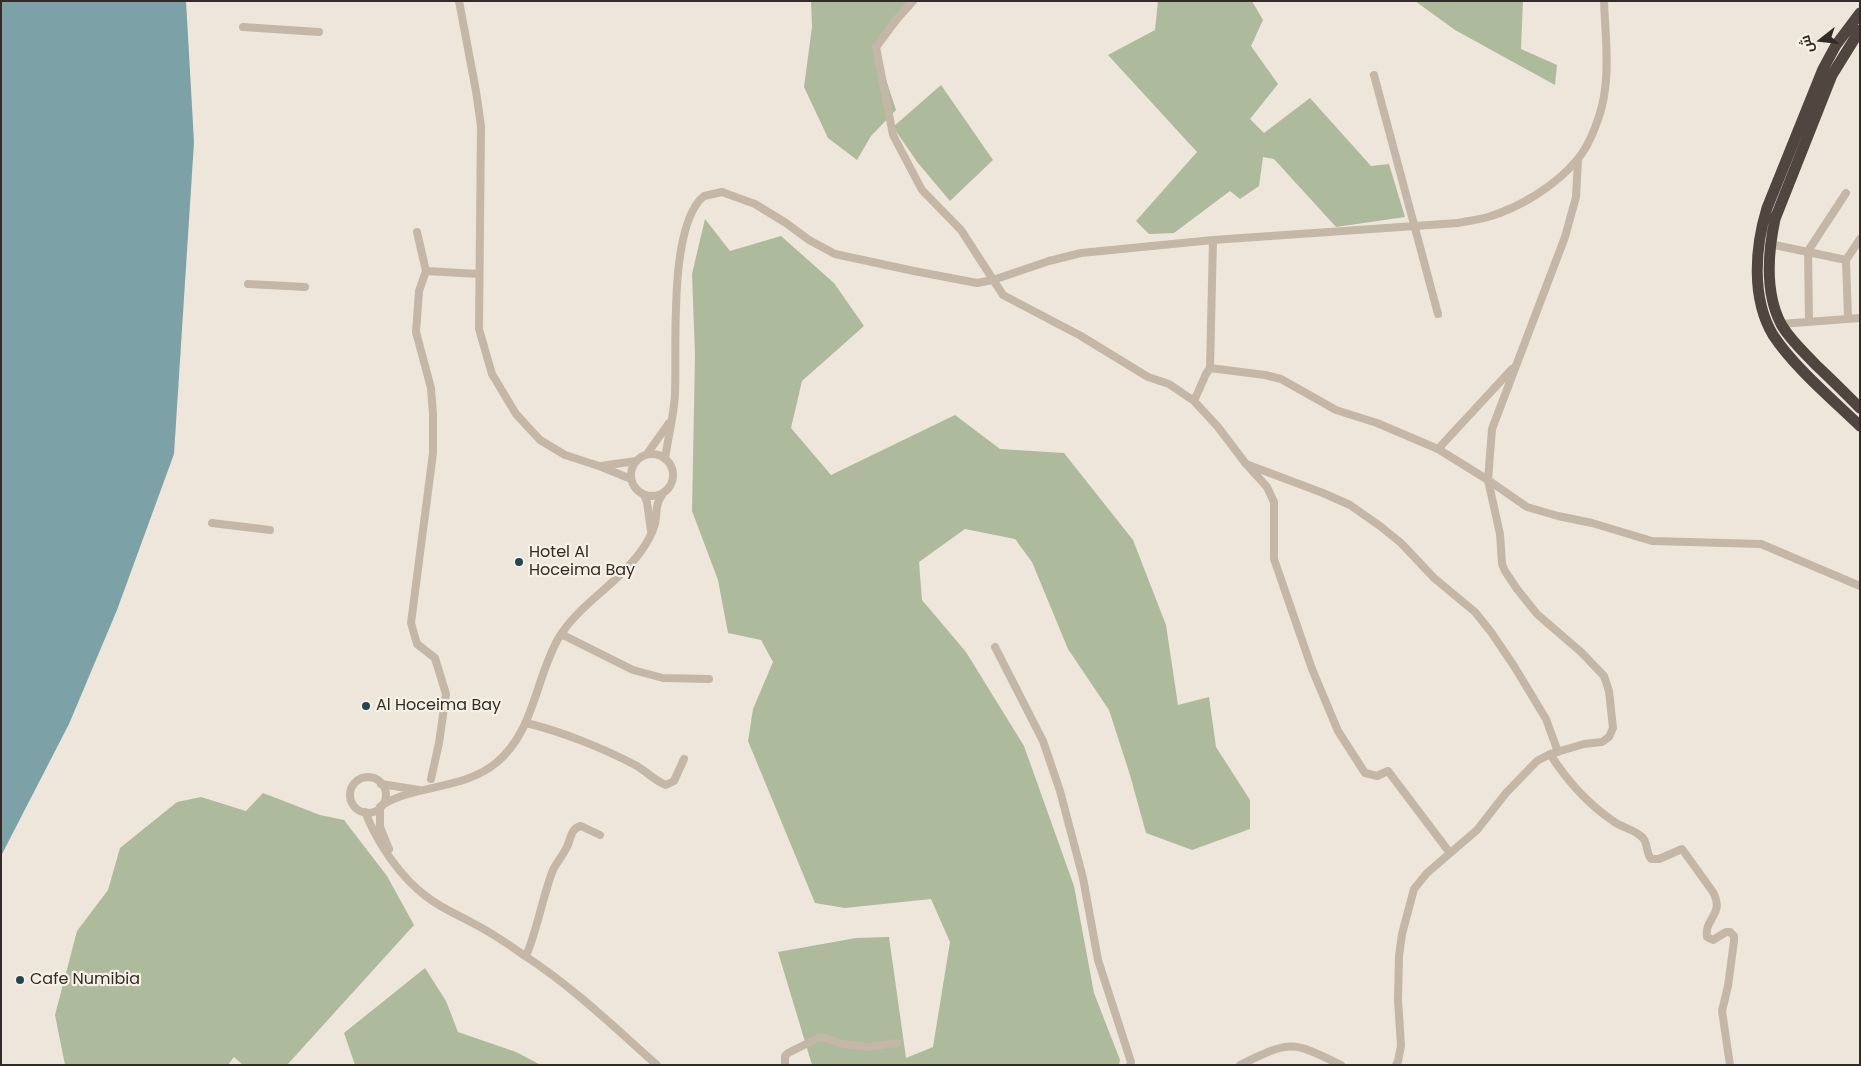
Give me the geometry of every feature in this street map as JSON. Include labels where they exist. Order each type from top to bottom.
[{"type":"highway","points":[[1860,13],[1836,45],[1823,69],[1767,208],[1761,228],[1757,275],[1761,299],[1773,334],[1793,360],[1860,426]]},
{"type":"highway","points":[[1860,30],[1832,75],[1775,219],[1770,244],[1771,289],[1781,324],[1795,344],[1860,408]]},
{"type":"street","points":[[459,1],[481,126],[479,329],[492,374],[516,414],[540,440],[565,455],[631,479]]},
{"type":"street","points":[[913,1],[876,46],[893,134],[922,190],[960,230],[1003,295],[1089,340],[1148,377],[1169,384],[1194,401],[1267,487],[1274,502],[1274,559],[1312,669],[1338,731],[1365,773],[1377,776],[1388,771],[1450,853]]},
{"type":"street","points":[[665,459],[675,396],[678,276],[688,222],[694,209],[704,196],[722,192],[755,204],[786,222],[809,240],[835,254],[977,283],[993,280],[1049,261],[1081,253],[1213,240],[1458,223],[1488,217],[1522,204],[1554,181],[1578,159],[1594,130],[1605,90],[1607,55],[1604,1]]},
{"type":"street","points":[[243,27],[319,32]]},
{"type":"street","points":[[1374,75],[1438,314]]},
{"type":"street","points":[[1396,1065],[1401,1046],[1398,1000],[1399,956],[1402,934],[1412,895],[1419,882],[1477,830],[1536,760],[1584,744],[1602,742],[1609,738],[1613,728],[1610,691],[1604,676],[1581,652],[1536,614],[1505,571],[1502,564],[1500,534],[1488,480],[1492,429],[1565,237],[1576,197],[1578,159]]},
{"type":"street","points":[[1809,321],[1808,251],[1846,193]]},
{"type":"street","points":[[417,232],[424,255],[426,271],[419,291],[416,332],[431,388],[433,453],[411,623],[417,644],[435,658],[446,694],[439,743],[431,779]]},
{"type":"street","points":[[1848,318],[1846,260],[1860,239]]},
{"type":"street","points":[[1194,401],[1210,368],[1213,240]]},
{"type":"street","points":[[1770,244],[1846,260]]},
{"type":"street","points":[[426,271],[479,274]]},
{"type":"street","points":[[248,284],[305,287]]},
{"type":"street","points":[[1781,324],[1860,318]]},
{"type":"street","points":[[1438,449],[1517,364]]},
{"type":"street","points":[[1210,368],[1265,375],[1281,379],[1336,410],[1377,423],[1438,449],[1527,507],[1652,540],[1760,544],[1860,586]]},
{"type":"street","points":[[599,466],[636,461],[647,454],[671,420]]},
{"type":"street","points":[[420,791],[381,784],[373,778],[367,777],[358,780],[352,786],[350,795],[352,803],[357,809],[365,812],[375,811],[390,800],[479,775],[507,753],[526,723],[553,648],[561,634],[573,617],[630,566],[644,547],[652,531],[656,506],[670,485],[673,476],[671,466],[665,459],[657,454],[647,454]]},
{"type":"street","points":[[636,461],[631,470],[631,479],[636,490],[644,495],[656,496],[664,492]]},
{"type":"street","points":[[1246,464],[1323,493],[1350,506],[1401,543],[1434,578],[1475,612],[1491,632],[1546,719],[1554,753],[1566,778],[1614,823],[1634,832],[1642,838],[1651,859],[1659,859],[1682,849],[1716,899],[1717,909],[1707,928],[1707,937],[1713,940],[1726,932],[1730,932],[1734,936],[1728,986],[1722,1011],[1730,1065]]},
{"type":"street","points":[[644,495],[652,531]]},
{"type":"street","points":[[212,523],[270,530]]},
{"type":"street","points":[[561,634],[633,670],[663,678],[709,679]]},
{"type":"street","points":[[995,647],[1044,741],[1060,791],[1083,878],[1098,960],[1131,1062],[1130,1065]]},
{"type":"street","points":[[526,723],[546,728],[630,763],[666,785],[674,781],[684,759]]},
{"type":"street","points":[[381,784],[385,796],[381,806],[380,827],[392,858]]},
{"type":"street","points":[[365,812],[374,834],[403,874],[428,898],[526,956],[587,1001],[657,1065]]},
{"type":"street","points":[[526,956],[534,936],[553,870],[567,846],[573,831],[576,827],[581,826],[600,834]]},
{"type":"street","points":[[785,1065],[785,1056],[788,1053],[818,1038],[825,1038],[842,1044],[867,1047],[897,1043]]},
{"type":"street","points":[[1240,1065],[1277,1048],[1292,1046],[1298,1046],[1319,1053],[1341,1065]]},
{"type":"green space","points":[[811,1],[917,1],[875,46],[896,110],[871,136],[857,160],[828,138],[804,87],[812,27]]},
{"type":"green space","points":[[1158,1],[1252,1],[1263,20],[1251,46],[1278,84],[1250,119],[1264,133],[1310,98],[1371,166],[1389,164],[1405,217],[1336,227],[1274,159],[1263,157],[1259,186],[1240,199],[1230,191],[1174,233],[1149,234],[1136,221],[1197,152],[1108,55],[1155,30]]},
{"type":"green space","points":[[1415,1],[1523,1],[1521,49],[1557,65],[1555,85],[1455,30]]},
{"type":"green space","points":[[941,85],[993,160],[950,201],[918,163],[893,127]]},
{"type":"green space","points":[[705,219],[730,251],[781,236],[834,283],[864,326],[802,381],[791,428],[831,475],[955,415],[1000,449],[1064,453],[1133,540],[1166,625],[1178,705],[1209,697],[1216,747],[1250,800],[1250,829],[1192,850],[1146,833],[1109,710],[1068,649],[1032,562],[1015,539],[965,529],[919,562],[922,600],[966,652],[1024,746],[1074,886],[1094,993],[1120,1060],[1119,1065],[812,1065],[778,952],[856,938],[889,937],[906,1058],[933,1047],[950,942],[931,899],[845,908],[815,903],[748,741],[753,709],[773,662],[761,640],[728,633],[718,580],[692,511],[695,355],[692,274]]},
{"type":"green space","points":[[263,793],[320,815],[344,820],[387,876],[414,925],[287,1065],[243,1065],[234,1057],[228,1065],[65,1065],[55,1015],[77,931],[108,890],[120,848],[177,802],[201,797],[246,811]]},
{"type":"green space","points":[[425,968],[446,1001],[458,1032],[516,1052],[541,1065],[355,1065],[344,1033]]},
{"type":"water","points":[[1,1],[186,1],[194,142],[174,454],[117,610],[69,724],[1,856]]},
{"type":"place","name":"Hotel Al Hoceima Bay","points":[[519,562]]},
{"type":"place","name":"Al Hoceima Bay","points":[[366,706]]},
{"type":"place","name":"Cafe Numibia","points":[[20,980]]}]
